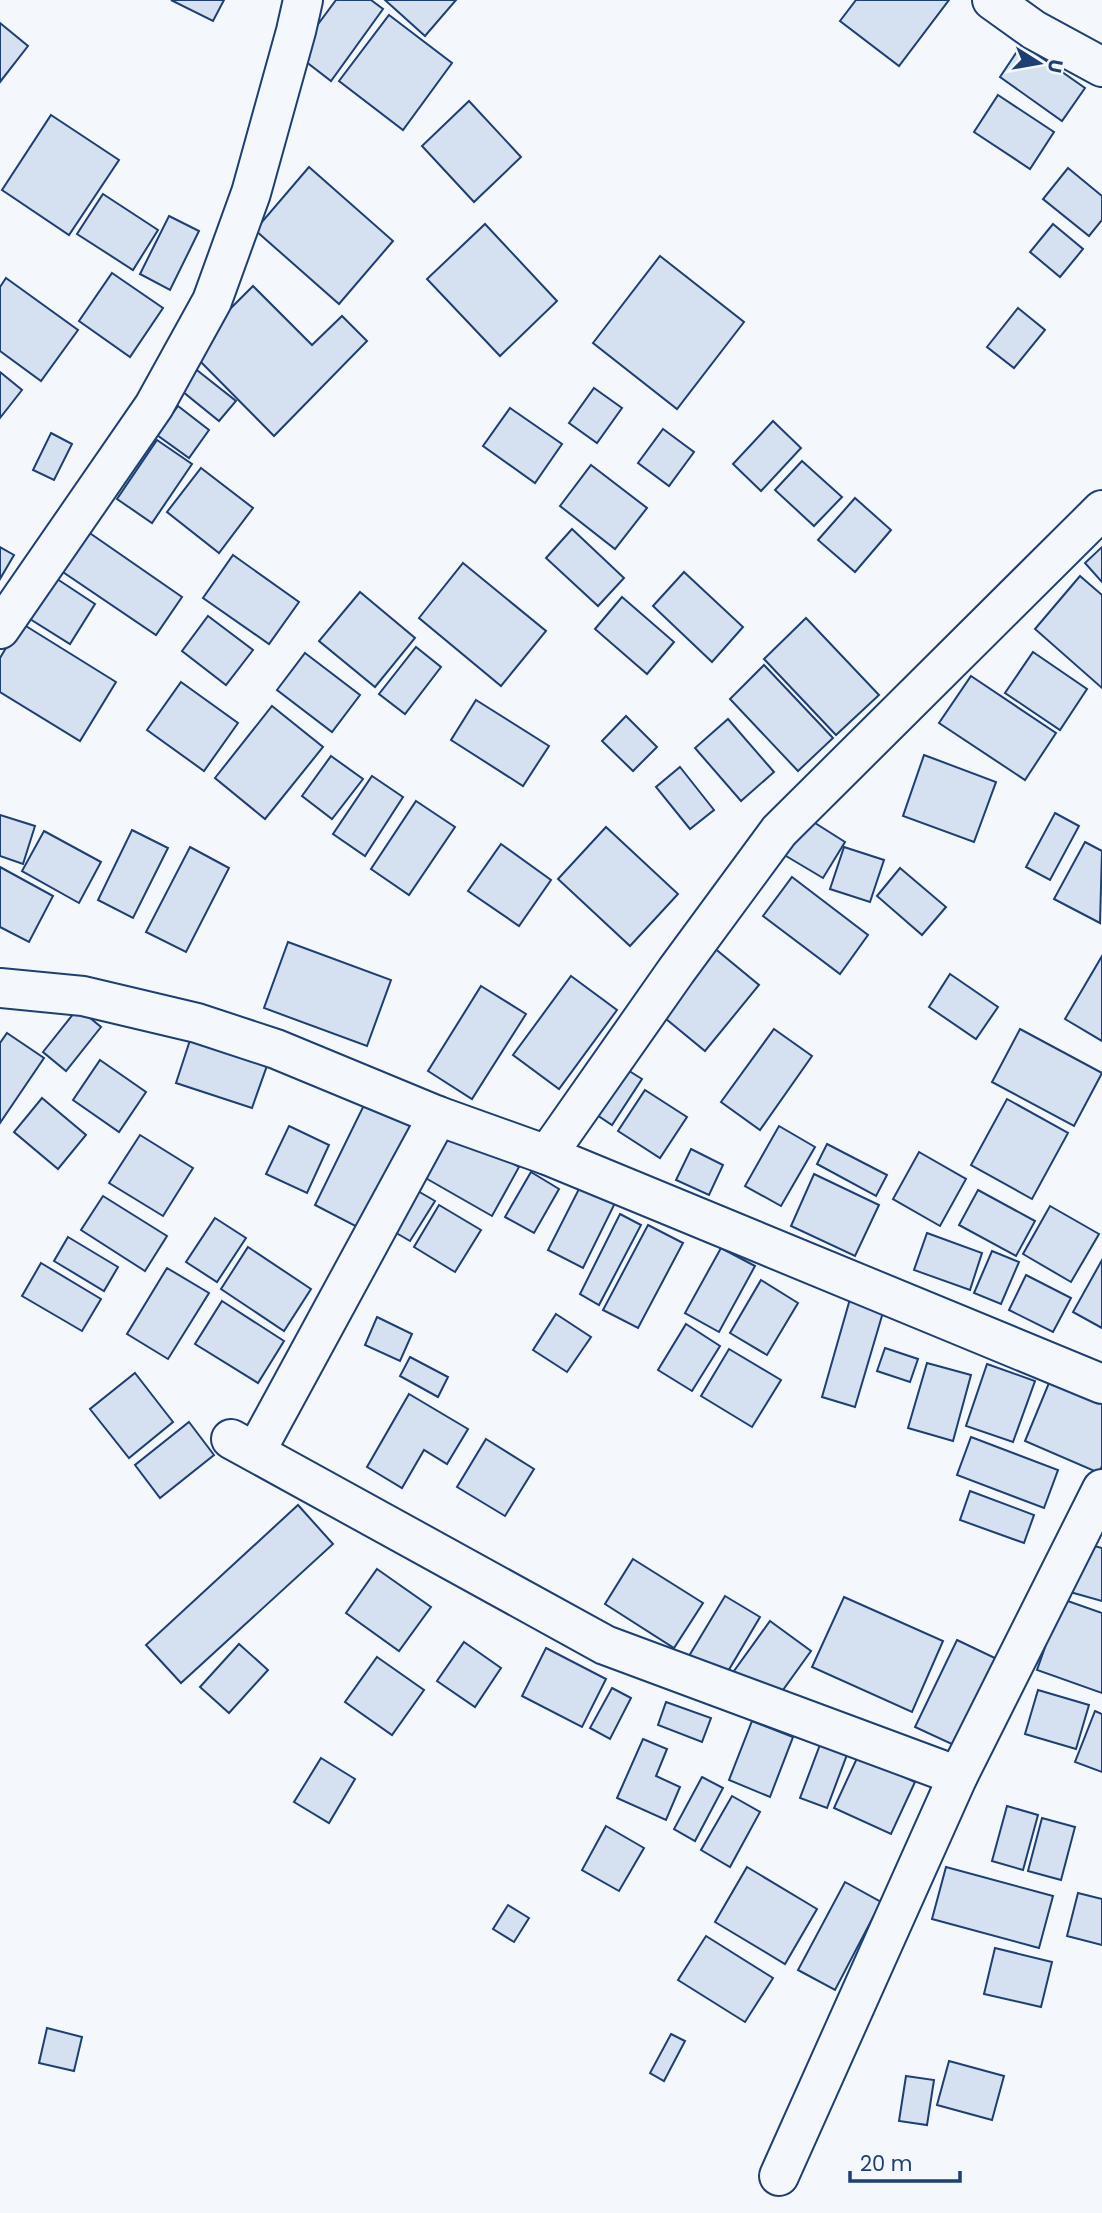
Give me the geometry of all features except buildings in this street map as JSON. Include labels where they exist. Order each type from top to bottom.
[{"type":"street","points":[[0,629],[154,406],[212,301],[251,193],[303,0]]},
{"type":"street","points":[[992,0],[1034,30],[1102,67]]},
{"type":"street","points":[[547,1155],[676,971],[779,831],[1102,510]]},
{"type":"street","points":[[0,988],[83,996],[197,1023],[276,1049],[438,1116],[547,1155],[1102,1384]]},
{"type":"street","points":[[438,1116],[243,1445],[605,1644],[958,1776]]},
{"type":"street","points":[[779,2176],[958,1776],[1102,1489]]}]
